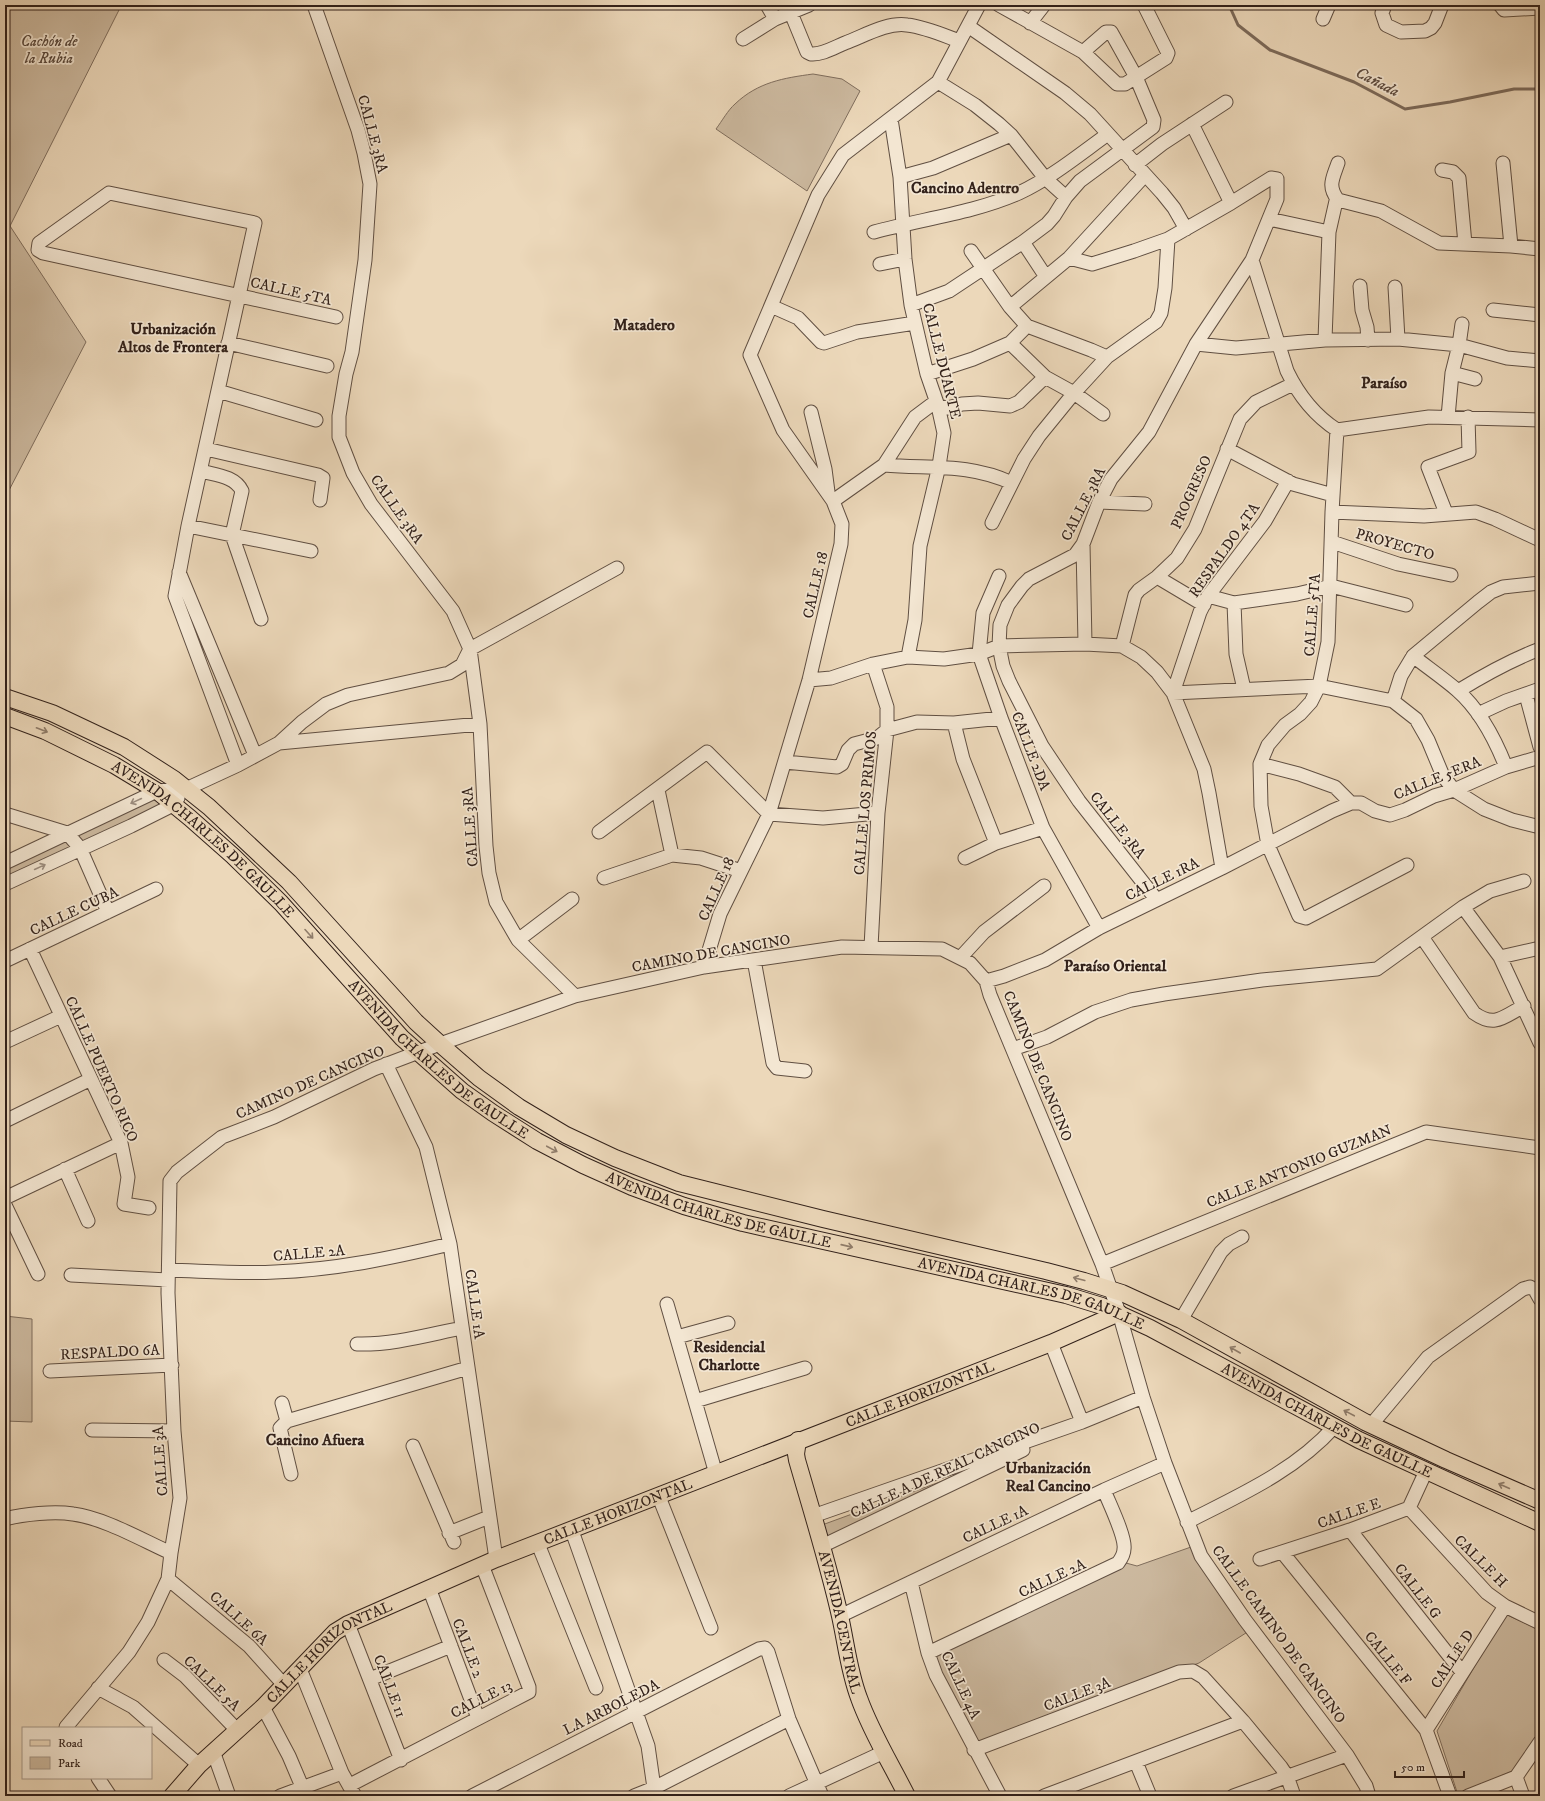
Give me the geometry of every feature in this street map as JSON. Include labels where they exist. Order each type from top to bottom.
[{"type":"main road","name":"AVENIDA CHARLES DE GAULLE","points":[[5,697],[52,713],[124,747],[186,789],[245,839],[290,882],[416,1022],[440,1044],[479,1078],[519,1107],[566,1135],[649,1172],[679,1183],[1039,1269],[1112,1289],[1181,1320],[1326,1401],[1372,1424],[1446,1460],[1540,1501]]},
{"type":"main road","name":"AVENIDA CHARLES DE GAULLE","points":[[5,716],[46,731],[77,746],[114,765],[157,791],[233,856],[281,902],[396,1032],[418,1053],[462,1091],[493,1113],[525,1133],[583,1165],[632,1187],[684,1206],[743,1223],[1066,1295],[1119,1313],[1150,1328],[1359,1440],[1540,1523]]},
{"type":"main road","name":"CALLE HORIZONTAL","points":[[172,1796],[199,1765],[263,1707],[335,1632],[348,1624],[489,1562],[659,1497],[798,1440],[1051,1344],[1119,1313]]},
{"type":"main road","name":"AVENIDA CENTRAL","points":[[798,1440],[796,1454],[797,1460],[814,1516],[840,1616],[853,1680],[859,1699],[907,1796]]},
{"type":"main road","points":[[1426,1471],[1447,1473],[1451,1469],[1446,1460]]},
{"type":"main road","points":[[1458,1485],[1454,1478],[1458,1475],[1474,1481],[1484,1477]]},
{"type":"street","name":"CALLE 3RA","points":[[314,5],[358,130],[370,184],[365,260],[352,352],[346,374],[339,416],[339,437],[353,473],[371,504],[453,611],[470,649],[480,724],[486,846],[489,873],[496,902],[518,940],[575,996]]},
{"type":"street","points":[[768,5],[775,19]]},
{"type":"street","points":[[743,39],[775,19],[809,5]]},
{"type":"street","points":[[966,5],[970,21],[1065,93],[1090,114],[1174,208],[1186,228]]},
{"type":"street","points":[[979,5],[938,82],[975,105],[1011,135],[1044,178],[1066,197]]},
{"type":"street","points":[[999,5],[1083,52],[1118,84],[1125,84],[1166,58],[1168,52],[1144,5]]},
{"type":"street","points":[[1030,23],[1044,5]]},
{"type":"street","points":[[1324,19],[1329,5]]},
{"type":"street","points":[[1384,9],[1386,25],[1401,32],[1415,33],[1431,28],[1442,5]]},
{"type":"street","points":[[1502,8],[1540,8]]},
{"type":"street","points":[[791,13],[807,52],[811,54],[823,52],[882,28],[894,25],[906,24],[930,30],[959,41]]},
{"type":"street","points":[[911,305],[949,291],[1024,242],[1047,224],[1066,197],[1080,181],[1154,124],[1136,77],[1111,32],[1106,32],[1083,52]]},
{"type":"street","name":"CALLE 18","points":[[704,967],[720,914],[769,814],[809,680],[841,544],[842,524],[831,497],[783,430],[750,355],[818,195],[843,155],[938,82]]},
{"type":"street","points":[[1135,165],[1192,124],[1226,102]]},
{"type":"street","name":"CALLE DUARTE","points":[[891,119],[900,177],[905,259],[911,305],[927,374],[938,406],[944,433],[939,466],[920,546],[915,620],[908,657]]},
{"type":"street","points":[[1069,258],[1092,264],[1134,251],[1168,239],[1231,203],[1192,124]]},
{"type":"street","points":[[874,232],[997,202],[1020,192],[1044,178],[1108,134]]},
{"type":"street","points":[[900,177],[933,168],[1011,135]]},
{"type":"street","points":[[1338,163],[1332,183],[1332,192],[1338,200],[1381,211],[1439,243],[1511,246],[1540,249]]},
{"type":"street","points":[[1502,163],[1511,246]]},
{"type":"street","points":[[1442,170],[1453,172],[1459,178],[1465,244]]},
{"type":"street","points":[[1010,307],[1069,258],[1145,175]]},
{"type":"street","name":"CALLE 3RA","points":[[1156,899],[1079,801],[1042,746],[1003,666],[999,646],[1000,625],[1008,605],[1029,579],[1074,555],[1083,544],[1099,502],[1111,479],[1149,432],[1196,344],[1252,260],[1277,199],[1277,179],[1271,178],[1231,203]]},
{"type":"street","points":[[238,295],[43,253],[38,250],[38,246],[39,243],[109,193],[255,223],[188,526],[175,596],[238,765]]},
{"type":"street","points":[[1326,340],[1329,232],[1336,202],[1338,200]]},
{"type":"street","points":[[1269,219],[1329,232]]},
{"type":"street","points":[[992,523],[1024,459],[1039,436],[1074,393],[1107,357],[1156,322],[1161,313],[1165,288],[1168,239]]},
{"type":"street","points":[[1024,242],[1046,277]]},
{"type":"street","points":[[971,251],[1010,307],[1027,326],[1107,357]]},
{"type":"street","points":[[880,264],[905,259]]},
{"type":"street","points":[[1252,260],[1287,371],[1293,384],[1305,402],[1320,419],[1337,430],[1422,418],[1468,417],[1540,420]]},
{"type":"street","points":[[1360,286],[1362,310],[1367,326],[1368,340]]},
{"type":"street","points":[[1395,287],[1398,339]]},
{"type":"street","name":"CALLE 5TA","points":[[238,295],[336,317]]},
{"type":"street","points":[[771,306],[798,318],[821,342],[824,343],[857,332],[915,323]]},
{"type":"street","points":[[1493,310],[1540,315]]},
{"type":"street","points":[[1448,417],[1452,373],[1459,346],[1462,324]]},
{"type":"street","points":[[927,374],[973,359],[1010,343],[1027,326]]},
{"type":"street","points":[[1196,344],[1236,348],[1326,340],[1398,339],[1459,346],[1507,358],[1540,361]]},
{"type":"street","points":[[228,343],[327,366]]},
{"type":"street","points":[[1010,343],[1045,377],[1074,393],[1103,414]]},
{"type":"street","points":[[1452,373],[1475,379]]},
{"type":"street","points":[[811,412],[831,497],[884,466],[915,417],[931,405],[948,408],[962,404],[978,403],[1010,406],[1019,402],[1045,377]]},
{"type":"street","name":"PROGRESO","points":[[1122,646],[1135,595],[1139,590],[1157,577],[1176,558],[1195,529],[1240,419],[1256,402],[1293,384]]},
{"type":"street","points":[[218,391],[316,420]]},
{"type":"street","points":[[1446,513],[1428,467],[1469,452],[1468,417]]},
{"type":"street","name":"CALLE 5TA","points":[[1337,430],[1332,512],[1331,586],[1328,642],[1319,686],[1311,702],[1300,714],[1285,725],[1268,745],[1260,764],[1261,806],[1268,845],[1299,916],[1306,918],[1408,865]]},
{"type":"street","points":[[206,449],[318,475],[323,478],[320,500]]},
{"type":"street","points":[[1227,449],[1288,481],[1333,495]]},
{"type":"street","points":[[884,466],[917,468],[939,466],[979,471],[994,475],[1012,483]]},
{"type":"street","points":[[201,471],[228,478],[240,487],[242,491],[232,535],[261,619]]},
{"type":"street","name":"RESPALDO 4TA","points":[[1173,693],[1200,612],[1206,601],[1266,521],[1288,481]]},
{"type":"street","points":[[1099,502],[1145,504]]},
{"type":"street","points":[[1332,512],[1424,516],[1446,513],[1476,512],[1495,519],[1540,540]]},
{"type":"street","points":[[188,526],[311,551]]},
{"type":"street","name":"PROYECTO","points":[[1332,542],[1398,564],[1450,576]]},
{"type":"street","points":[[1083,544],[1085,644]]},
{"type":"street","points":[[5,863],[157,791],[186,789],[238,765],[279,743],[302,722],[326,704],[348,694],[449,673],[462,665],[470,649],[617,568]]},
{"type":"street","points":[[179,572],[255,755]]},
{"type":"street","name":"CALLE 2DA","points":[[999,576],[983,613],[979,654],[1001,718],[1043,828],[1099,928]]},
{"type":"street","points":[[1157,577],[1206,601],[1234,603],[1297,594],[1331,586],[1406,606]]},
{"type":"street","points":[[1393,700],[1401,676],[1413,656],[1491,592],[1503,587],[1540,583]]},
{"type":"street","points":[[1234,603],[1236,654],[1244,689]]},
{"type":"street","points":[[809,680],[831,678],[873,664],[908,657],[944,659],[979,654],[999,646],[1085,644],[1122,646],[1141,657],[1157,672],[1173,693],[1204,769],[1222,868]]},
{"type":"street","points":[[1458,691],[1486,674],[1523,655],[1540,649]]},
{"type":"street","points":[[1413,656],[1458,691],[1478,714],[1496,740],[1506,767]]},
{"type":"street","name":"CALLE LOS PRIMOS","points":[[871,947],[878,813],[887,730],[887,707],[873,664]]},
{"type":"street","points":[[1173,693],[1319,686],[1393,700],[1416,719],[1428,740],[1443,776],[1454,790],[1484,809],[1512,820],[1540,828]]},
{"type":"street","points":[[1478,714],[1506,701],[1540,689]]},
{"type":"street","points":[[1526,695],[1540,747]]},
{"type":"street","points":[[785,762],[837,767],[842,764],[848,750],[854,744],[877,738],[887,730],[917,722],[954,723],[1001,718]]},
{"type":"street","points":[[302,722],[310,740]]},
{"type":"street","points":[[954,723],[963,759],[996,843]]},
{"type":"street","points":[[279,743],[480,724]]},
{"type":"street","points":[[598,832],[658,790],[707,752],[769,814],[823,818],[878,813]]},
{"type":"street","name":"CALLE 5ERA","points":[[1350,803],[1361,804],[1375,811],[1390,815],[1421,803],[1434,796],[1454,790],[1506,767],[1540,757]]},
{"type":"street","points":[[1260,764],[1299,774],[1335,787],[1350,803]]},
{"type":"street","points":[[5,884],[173,805],[186,789]]},
{"type":"street","points":[[658,790],[672,855]]},
{"type":"street","name":"CALLE 1RA","points":[[986,981],[1004,976],[1045,960],[1099,928],[1350,803]]},
{"type":"street","points":[[5,814],[67,833],[80,848],[108,912]]},
{"type":"street","points":[[965,858],[996,843],[1043,828]]},
{"type":"street","points":[[604,878],[672,855],[701,858],[742,871]]},
{"type":"street","points":[[1013,1049],[1047,1037],[1095,1012],[1131,1000],[1262,980],[1377,969],[1463,907],[1490,891],[1524,881]]},
{"type":"street","points":[[961,957],[984,932],[1044,886]]},
{"type":"street","name":"CALLE CUBA","points":[[5,961],[156,889]]},
{"type":"street","points":[[518,940],[572,899]]},
{"type":"street","points":[[1463,907],[1500,957],[1540,1043]]},
{"type":"street","points":[[1422,937],[1474,1013],[1484,1020],[1497,1021],[1524,1006]]},
{"type":"street","name":"CAMINO DE CANCINO","points":[[170,1181],[178,1172],[222,1137],[274,1117],[386,1064],[575,996],[704,967],[842,947],[942,949],[961,957],[970,963],[986,981],[1102,1264]]},
{"type":"street","points":[[1500,957],[1540,948]]},
{"type":"street","name":"CALLE PUERTO RICO","points":[[30,949],[121,1143],[128,1177],[124,1204],[149,1208]]},
{"type":"street","points":[[754,960],[773,1063],[777,1068],[805,1071]]},
{"type":"street","points":[[5,1042],[61,1016]]},
{"type":"street","name":"CALLE 1A","points":[[386,1064],[426,1147],[450,1244],[489,1517],[489,1562]]},
{"type":"street","points":[[5,1121],[91,1079]]},
{"type":"street","name":"CALLE ANTONIO GUZMAN","points":[[1102,1264],[1426,1132],[1540,1148]]},
{"type":"street","points":[[5,1198],[121,1143]]},
{"type":"street","points":[[65,1169],[88,1221]]},
{"type":"street","name":"CALLE 3A","points":[[66,1727],[129,1652],[148,1622],[168,1579],[180,1498],[174,1431],[168,1275],[170,1181]]},
{"type":"street","points":[[5,1205],[38,1274]]},
{"type":"street","points":[[1181,1320],[1221,1252],[1229,1244],[1242,1237]]},
{"type":"street","name":"CALLE 2A","points":[[71,1275],[168,1275],[276,1272],[335,1268],[386,1260],[450,1244]]},
{"type":"street","points":[[1102,1264],[1112,1289]]},
{"type":"street","points":[[1372,1424],[1428,1357],[1524,1290],[1530,1288],[1535,1290],[1540,1299]]},
{"type":"street","name":"CALLE CAMINO DE CANCINO","points":[[1112,1289],[1143,1397],[1165,1463],[1201,1556],[1245,1620],[1347,1756],[1366,1786],[1369,1796]]},
{"type":"street","points":[[667,1304],[716,1474]]},
{"type":"street","points":[[677,1337],[728,1323]]},
{"type":"street","points":[[357,1344],[399,1342],[462,1328]]},
{"type":"street","points":[[1051,1344],[1082,1422]]},
{"type":"street","name":"RESPALDO 6A","points":[[50,1371],[172,1365]]},
{"type":"street","points":[[291,1474],[280,1428],[287,1421],[468,1368]]},
{"type":"street","points":[[694,1401],[805,1368]]},
{"type":"street","points":[[814,1516],[1082,1422],[1143,1397]]},
{"type":"street","points":[[282,1404],[287,1421]]},
{"type":"street","name":"CALLE A DE REAL CANCINO","points":[[822,1546],[1082,1422]]},
{"type":"street","points":[[1188,1522],[1292,1465],[1322,1441],[1335,1426]]},
{"type":"street","points":[[92,1430],[174,1431]]},
{"type":"street","points":[[413,1446],[452,1537],[489,1517]]},
{"type":"street","name":"CALLE 1A","points":[[840,1616],[1104,1490],[1165,1463]]},
{"type":"street","points":[[1409,1508],[1426,1471]]},
{"type":"street","name":"CALLE 2A","points":[[928,1653],[1118,1563],[1122,1557],[1124,1548],[1123,1539],[1104,1490]]},
{"type":"street","points":[[659,1497],[711,1628]]},
{"type":"street","name":"CALLE E","points":[[1260,1559],[1350,1530],[1409,1508]]},
{"type":"street","name":"CALLE H","points":[[1409,1508],[1487,1593],[1505,1606],[1540,1622]]},
{"type":"street","points":[[5,1519],[50,1513],[72,1514],[104,1524],[171,1552]]},
{"type":"street","name":"CALLE G","points":[[1350,1530],[1462,1672]]},
{"type":"street","points":[[572,1531],[648,1746],[656,1792]]},
{"type":"street","points":[[538,1544],[596,1688]]},
{"type":"street","name":"CALLE F","points":[[1282,1552],[1426,1730],[1450,1796]]},
{"type":"street","name":"CALLE 13","points":[[353,1791],[402,1760],[529,1692],[489,1562]]},
{"type":"street","name":"CALLE 6A","points":[[168,1579],[249,1646],[284,1685]]},
{"type":"street","name":"CALLE 4A","points":[[911,1582],[928,1653],[936,1675],[974,1750],[1000,1796]]},
{"type":"street","name":"CALLE 2","points":[[429,1588],[478,1718]]},
{"type":"street","name":"CALLE D","points":[[1426,1730],[1505,1606]]},
{"type":"street","name":"CALLE 11","points":[[348,1624],[402,1760]]},
{"type":"street","points":[[370,1679],[450,1646]]},
{"type":"street","name":"LA ARBOLEDA","points":[[472,1796],[759,1649],[765,1648],[768,1652],[788,1719]]},
{"type":"street","name":"CALLE 5A","points":[[164,1660],[185,1676],[237,1730]]},
{"type":"street","points":[[300,1669],[342,1773],[353,1791]]},
{"type":"street","name":"CALLE 3A","points":[[974,1750],[1179,1672],[1193,1672],[1204,1677],[1243,1721]]},
{"type":"street","points":[[98,1688],[133,1707],[199,1765]]},
{"type":"street","points":[[263,1707],[289,1756],[304,1792]]},
{"type":"street","points":[[634,1796],[656,1792],[788,1719],[822,1796]]},
{"type":"street","points":[[1044,1796],[1243,1721],[1287,1776],[1294,1796]]},
{"type":"street","points":[[1468,1796],[1516,1777],[1540,1742]]},
{"type":"street","points":[[214,1751],[229,1796]]},
{"type":"street","points":[[789,1796],[884,1752]]},
{"type":"street","points":[[1233,1796],[1347,1756]]},
{"type":"street","points":[[1136,1762],[1150,1796]]},
{"type":"street","points":[[280,1796],[304,1792],[342,1773]]},
{"type":"street","points":[[1516,1777],[1523,1796]]},
{"type":"street","points":[[99,1779],[110,1796]]},
{"type":"green space","name":"Cachón de la Rubia","points":[[5,5],[116,5],[119,10],[10,226],[86,342],[5,498]]},
{"type":"green space","points":[[813,74],[842,79],[860,91],[807,191],[716,129],[732,106],[753,91],[782,79]]},
{"type":"green space","points":[[156,794],[170,805],[5,883],[5,865]]},
{"type":"green space","points":[[5,1316],[32,1319],[32,1422],[5,1421]]},
{"type":"green space","points":[[1030,1449],[827,1547],[822,1525]]},
{"type":"green space","points":[[1191,1547],[1249,1631],[1199,1663],[976,1745],[931,1652],[1126,1563],[1137,1566]]},
{"type":"green space","points":[[1505,1614],[1540,1630],[1540,1734],[1517,1769],[1458,1795],[1437,1731]]},
{"type":"waterway","name":"Cañada","points":[[1229,5],[1238,25],[1270,50],[1354,82],[1405,109],[1450,102],[1514,89],[1540,89]]},
{"type":"district","name":"Cancino Adentro","points":[[965,187]]},
{"type":"district","name":"Matadero","points":[[644,324]]},
{"type":"district","name":"Urbanización Altos de Frontera","points":[[173,337]]},
{"type":"district","name":"Paraíso","points":[[1384,382]]},
{"type":"district","name":"Paraíso Oriental","points":[[1115,965]]},
{"type":"district","name":"Residencial Charlotte","points":[[729,1355]]},
{"type":"district","name":"Cancino Afuera","points":[[315,1439]]},
{"type":"district","name":"Urbanización Real Cancino","points":[[1048,1476]]}]
